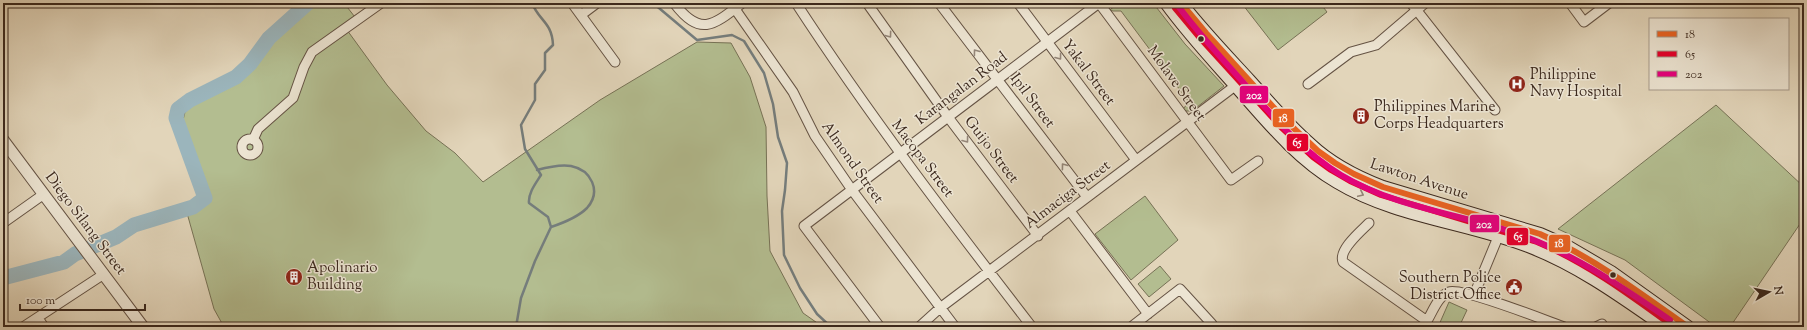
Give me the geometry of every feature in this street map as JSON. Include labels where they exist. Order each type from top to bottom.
[{"type":"main road","name":"Lawton Avenue","points":[[1166,3],[1190,35],[1235,86],[1297,151],[1319,171],[1337,183],[1363,196],[1399,209],[1528,246],[1570,266],[1614,292],[1665,327]]},
{"type":"main road","name":"Lawton Avenue","points":[[1181,3],[1200,27],[1290,124],[1311,145],[1337,164],[1365,180],[1383,187],[1520,228],[1565,245],[1611,272],[1688,327]]},
{"type":"street","points":[[253,140],[258,129],[294,98],[304,67],[312,52],[381,3]]},
{"type":"street","points":[[572,3],[615,62]]},
{"type":"street","points":[[581,15],[597,3]]},
{"type":"street","points":[[674,3],[689,20],[698,24],[711,23],[738,6]]},
{"type":"street","name":"Macopa Street","points":[[796,3],[830,56],[900,153],[1032,327]]},
{"type":"street","name":"Guijo Street","points":[[867,3],[948,117],[1038,236]]},
{"type":"street","name":"Ipil Street","points":[[939,3],[1087,198]]},
{"type":"street","name":"Yakal Street","points":[[1018,3],[1136,160]]},
{"type":"street","name":"Karangalan Road","points":[[880,327],[804,226],[1099,3]]},
{"type":"street","name":"Molave Street","points":[[1099,3],[1231,180],[1258,161]]},
{"type":"street","points":[[1308,84],[1351,52],[1376,45],[1414,7],[1425,3]]},
{"type":"street","points":[[1570,3],[1584,22],[1609,3]]},
{"type":"street","name":"Almond Street","points":[[738,6],[793,92],[815,136],[852,190],[955,327]]},
{"type":"street","points":[[1414,7],[1495,110]]},
{"type":"street","name":"Almaciga Street","points":[[919,327],[940,308],[1038,236],[1235,86]]},
{"type":"street","name":"Diego Silang Street","points":[[3,140],[143,327]]},
{"type":"street","points":[[3,223],[44,194]]},
{"type":"street","points":[[1070,211],[1148,314]]},
{"type":"street","points":[[1369,223],[1343,250],[1341,258],[1343,262],[1427,321],[1439,299],[1449,292],[1456,291],[1474,295],[1564,327]]},
{"type":"street","points":[[1474,295],[1498,237]]},
{"type":"street","points":[[23,327],[104,274]]},
{"type":"street","points":[[1131,327],[1180,289],[1212,324]]},
{"type":"street","points":[[38,318],[44,327]]},
{"type":"green space","points":[[310,3],[344,3],[358,21],[347,30],[387,85],[426,131],[455,153],[483,182],[600,100],[697,42],[731,43],[750,77],[766,127],[767,196],[770,251],[803,313],[823,327],[224,327],[214,309],[187,213],[206,196],[182,124],[185,112],[208,94],[238,74],[275,32]]},
{"type":"green space","points":[[1118,3],[1153,3],[1185,44],[1224,86],[1192,111],[1186,111],[1183,109],[1189,102],[1121,11],[1110,10]]},
{"type":"green space","points":[[1246,3],[1320,3],[1327,12],[1278,50],[1243,5]]},
{"type":"green space","points":[[1716,105],[1804,187],[1804,218],[1730,327],[1716,327],[1625,260],[1558,229]]},
{"type":"green space","points":[[1145,196],[1178,240],[1131,280],[1095,234]]},
{"type":"green space","points":[[1160,266],[1171,279],[1149,297],[1138,284]]},
{"type":"green space","points":[[1449,302],[1467,310],[1459,327],[1438,327]]},
{"type":"waterway","points":[[3,278],[64,262],[75,254],[116,237],[134,225],[193,207],[205,198],[176,118],[178,109],[190,100],[236,77],[250,64],[269,38],[308,3]]},
{"type":"waterway","points":[[516,327],[521,298],[535,261],[551,227],[548,217],[529,203],[531,192],[541,175],[525,149],[521,125],[535,100],[535,84],[545,70],[545,53],[553,45],[548,26],[538,14],[532,3]]},
{"type":"waterway","points":[[653,3],[697,40],[732,35],[744,41],[764,73],[773,104],[778,137],[787,163],[782,211],[784,255],[800,288],[817,314],[831,327]]},
{"type":"waterway","points":[[537,170],[563,165],[578,168],[589,177],[594,188],[594,195],[587,208],[575,217],[551,227]]},
{"type":"transit line","name":"202","points":[[1176,3],[1208,43],[1264,107],[1300,144],[1341,175],[1380,194],[1506,230],[1550,247],[1571,257],[1631,293],[1670,320]]},
{"type":"transit line","name":"18","points":[[1181,3],[1206,33],[1286,121],[1318,151],[1335,163],[1354,174],[1383,187],[1540,234],[1560,243],[1598,265],[1688,327]]},
{"type":"transit line","name":"65","points":[[1175,8],[1200,38],[1281,127],[1313,157],[1331,170],[1350,181],[1381,195],[1537,242],[1555,250],[1608,280],[1674,327]]},
{"type":"place","name":"Philippine Navy Hospital","points":[[1517,84]]},
{"type":"place","name":"Philippines Marine Corps Headquarters","points":[[1361,116]]},
{"type":"place","name":"Apolinario Building","points":[[294,277]]},
{"type":"place","name":"Southern Police District Office","points":[[1514,287]]}]
